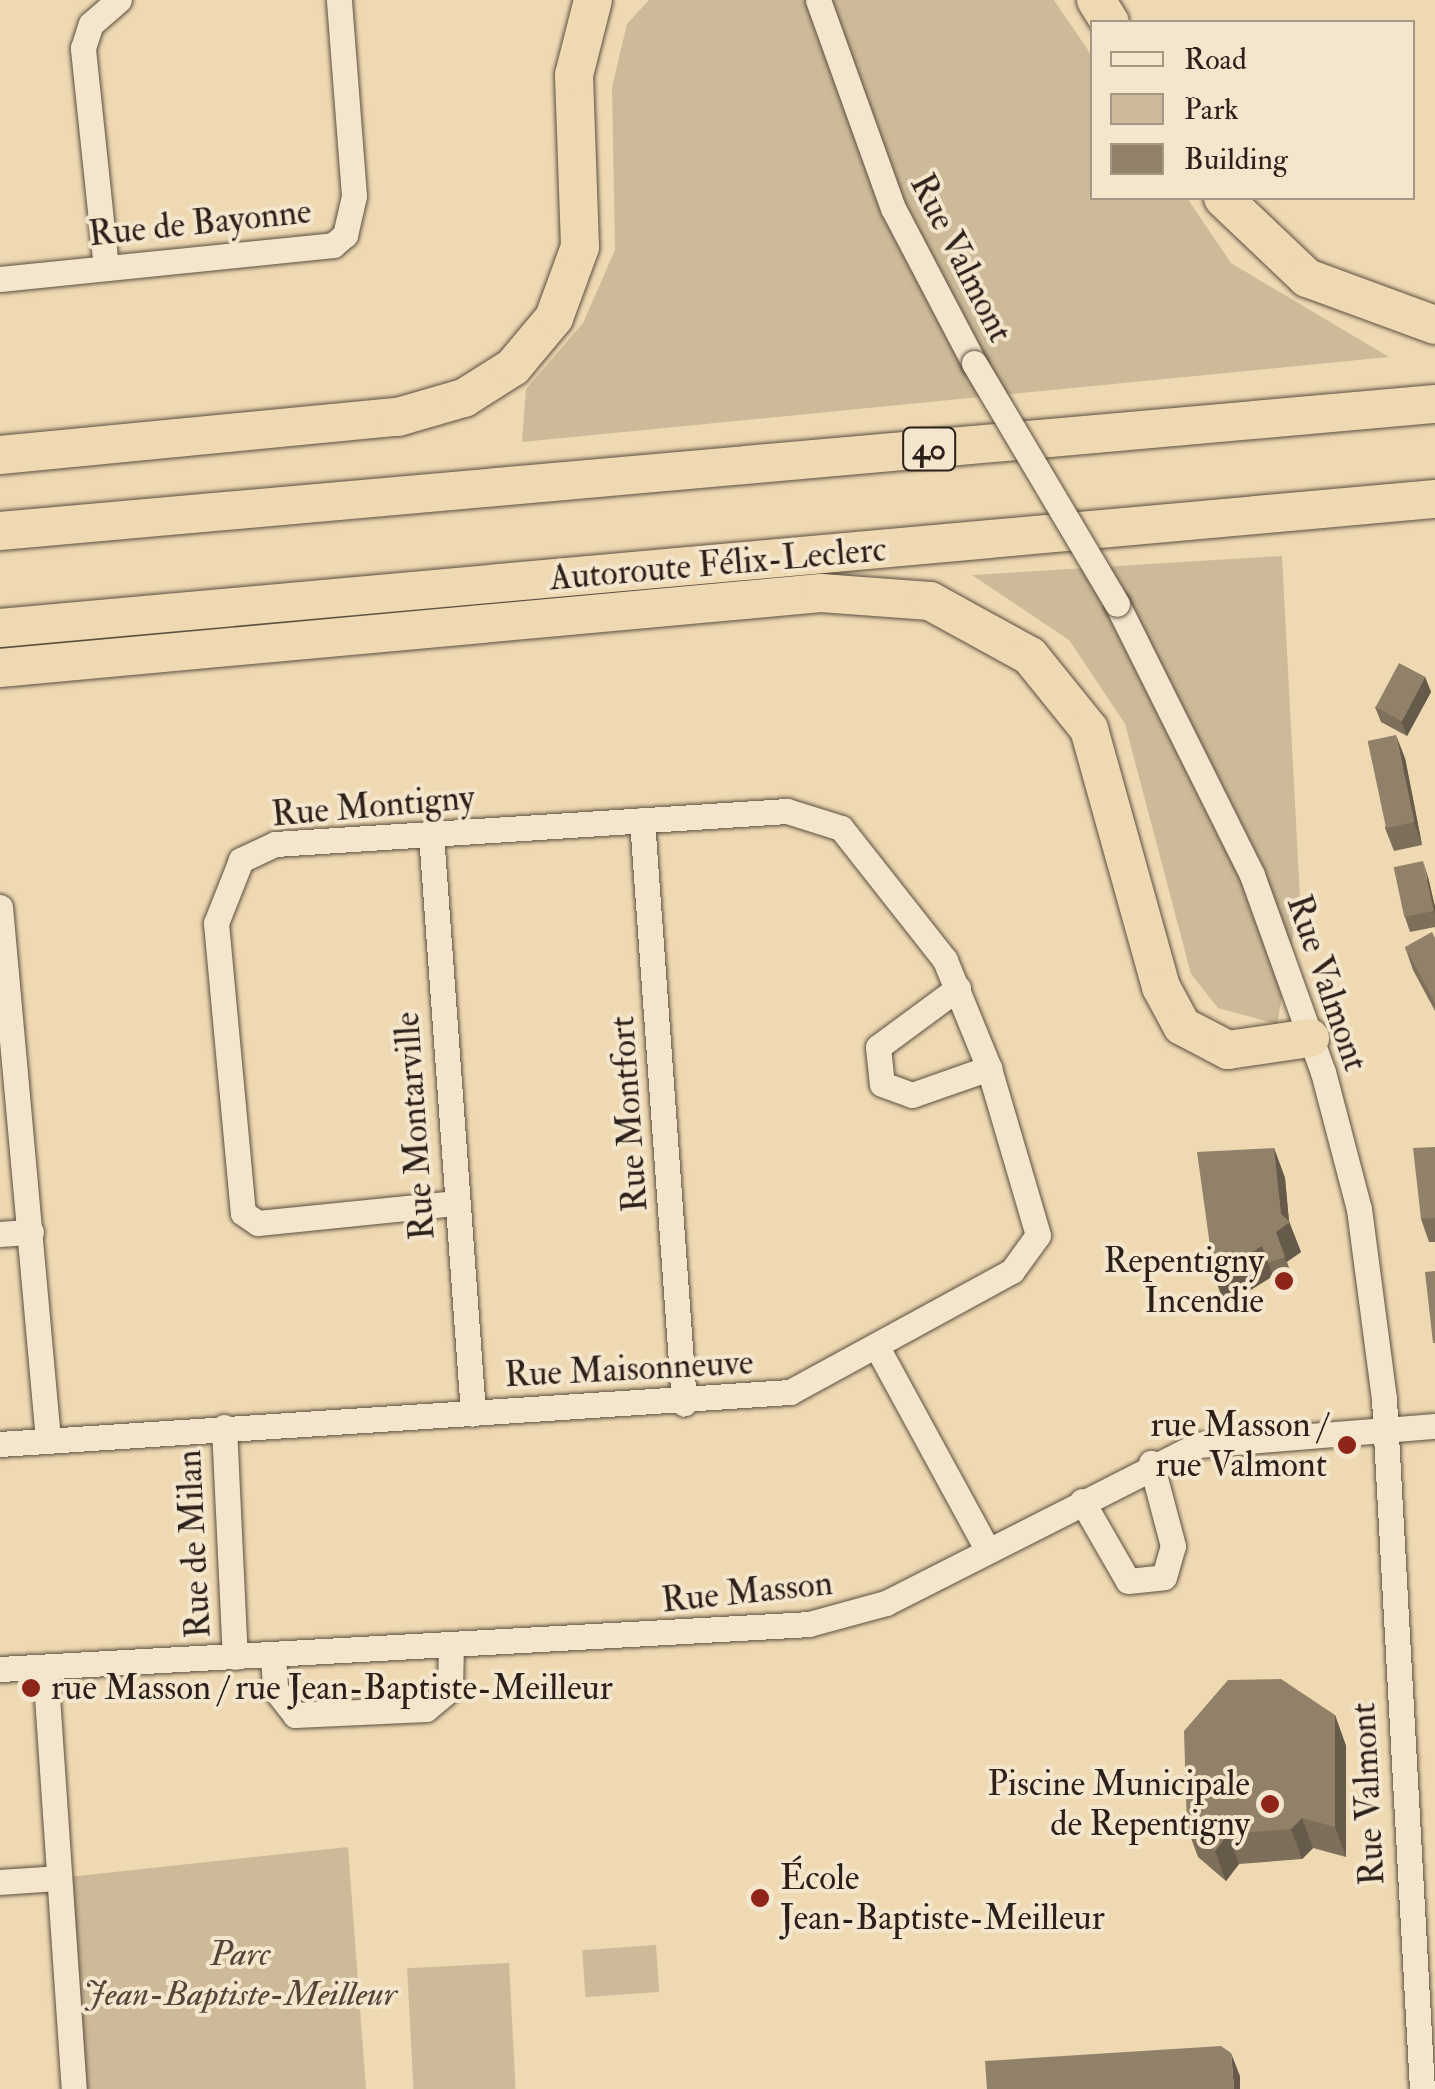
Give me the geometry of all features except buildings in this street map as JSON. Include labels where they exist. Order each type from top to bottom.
[{"type":"highway","points":[[0,455],[398,417],[448,406],[514,368],[554,318],[580,246],[574,75],[593,0]]},
{"type":"highway","points":[[1225,200],[1307,278],[1435,325]]},
{"type":"highway","name":"40","points":[[0,528],[47,527],[1435,404]]},
{"type":"highway","name":"Autoroute Félix-Leclerc","points":[[0,628],[1435,500]]},
{"type":"highway","points":[[0,668],[821,593],[930,601],[1030,656],[1089,729],[1161,987],[1182,1026],[1228,1050],[1310,1038]]},
{"type":"street","points":[[106,268],[83,48],[92,24],[120,0]]},
{"type":"street","name":"Rue de Bayonne","points":[[0,279],[333,245],[346,235],[354,196],[339,0]]},
{"type":"street","name":"Rue Valmont","points":[[818,0],[888,197],[974,364],[1118,604],[1230,824],[1310,1038],[1359,1209],[1384,1426],[1422,2089]]},
{"type":"street","name":"Rue Montigny","points":[[454,1204],[258,1223],[243,1213],[216,923],[241,860],[275,844],[787,811]]},
{"type":"street","name":"Rue Maisonneuve","points":[[0,1444],[224,1427],[684,1403],[790,1392],[878,1349],[1032,1250],[1033,1211],[990,1068],[958,988],[866,852],[820,815],[787,811]]},
{"type":"street","name":"Rue Montfort","points":[[642,820],[684,1403]]},
{"type":"street","name":"Rue Montarville","points":[[432,834],[454,1204],[472,1413]]},
{"type":"street","points":[[0,907],[48,1440]]},
{"type":"street","points":[[958,988],[878,1048],[882,1084],[912,1096],[990,1068]]},
{"type":"street","points":[[0,1234],[31,1232]]},
{"type":"street","points":[[878,1349],[988,1550]]},
{"type":"street","name":"Rue Masson","points":[[0,1670],[452,1646],[848,1618],[1082,1502],[1151,1463],[1220,1441],[1384,1426],[1435,1426]]},
{"type":"street","name":"Rue de Milan","points":[[224,1427],[235,1657]]},
{"type":"street","points":[[1082,1502],[1128,1581],[1164,1577],[1173,1546],[1151,1463]]},
{"type":"street","points":[[272,1657],[281,1707],[295,1715],[426,1709],[450,1689],[452,1646]]},
{"type":"street","points":[[45,1667],[74,2089]]},
{"type":"street","points":[[0,1882],[59,1878]]},
{"type":"green space","points":[[649,0],[1054,0],[1090,53],[1090,200],[1188,200],[1231,263],[1389,357],[522,442],[526,389],[583,323],[615,250],[612,87],[627,24]]},
{"type":"green space","points":[[1282,556],[1300,898],[1277,1024],[1218,1008],[1191,974],[1125,724],[1069,640],[972,575]]},
{"type":"green space","name":"Parc Jean-Baptiste-Meilleur","points":[[348,1847],[366,2089],[79,2089],[59,1878]]},
{"type":"green space","points":[[656,1945],[659,1992],[585,1997],[582,1950]]},
{"type":"green space","points":[[509,1963],[516,2089],[413,2089],[407,1968]]},
{"type":"place","name":"Repentigny Incendie","points":[[1284,1281]]},
{"type":"place","name":"rue Masson / rue Valmont","points":[[1347,1445]]},
{"type":"place","name":"rue Masson / rue Jean-Baptiste-Meilleur","points":[[31,1688]]},
{"type":"place","name":"Piscine Municipale de Repentigny","points":[[1270,1804]]},
{"type":"place","name":"École Jean-Baptiste-Meilleur","points":[[760,1898]]}]
